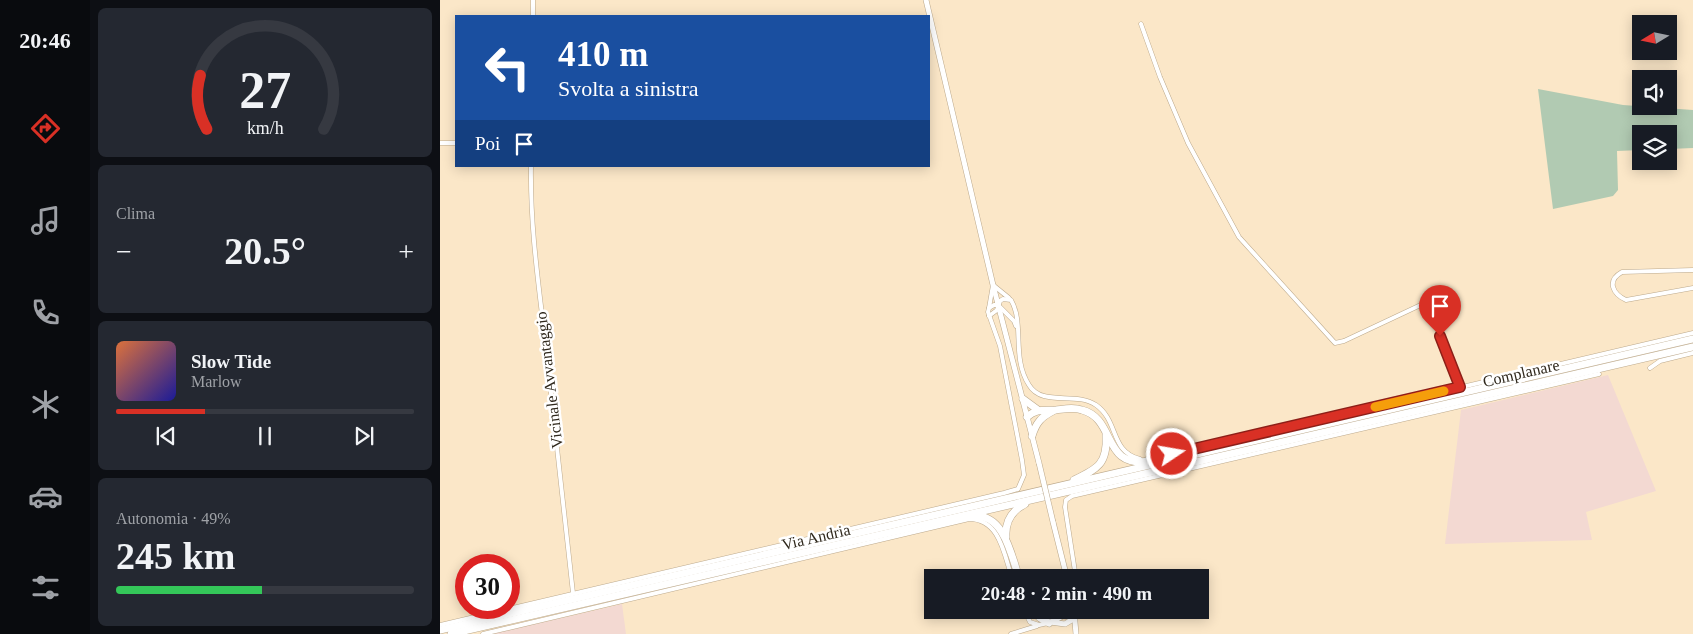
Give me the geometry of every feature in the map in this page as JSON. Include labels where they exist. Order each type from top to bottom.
[{"type":"highway","points":[[440,630],[1693,339]]},
{"type":"highway","points":[[451,634],[1693,347]]},
{"type":"highway","points":[[1023,399],[1038,410]]},
{"type":"highway","points":[[1027,417],[1038,410],[1070,408],[1084,410],[1099,420],[1121,457],[1132,463],[1177,456],[1184,457]]},
{"type":"highway","points":[[1032,436],[1042,417],[1055,410]]},
{"type":"highway","points":[[1027,417],[1042,417]]},
{"type":"highway","points":[[1064,485],[1094,470],[1103,460],[1107,448],[1106,432]]},
{"type":"highway","points":[[1006,540],[1008,519],[1016,509],[1023,504],[1049,495]]},
{"type":"highway","points":[[944,520],[976,516],[984,517],[998,526],[1006,540],[1016,569]]},
{"type":"highway","points":[[1042,619],[1050,623]]},
{"type":"street","points":[[533,0],[533,15]]},
{"type":"street","points":[[926,0],[930,15]]},
{"type":"street","points":[[930,17],[993,285],[1039,463],[1064,569]]},
{"type":"street","points":[[1141,24],[1160,77],[1188,144],[1239,237],[1335,343],[1344,342],[1427,302],[1460,387]]},
{"type":"street","points":[[440,142],[455,143]]},
{"type":"street","name":"Vicinale Avvantaggio","points":[[531,167],[535,261],[564,500],[573,594]]},
{"type":"street","points":[[1693,270],[1622,272],[1617,275],[1613,289],[1617,296],[1626,300],[1693,288]]},
{"type":"street","points":[[993,285],[1011,300]]},
{"type":"street","points":[[989,316],[993,285]]},
{"type":"street","points":[[989,316],[997,310],[1000,300],[1011,300]]},
{"type":"street","name":"Complanare","points":[[1011,300],[1016,313],[1020,364],[1030,387],[1036,394],[1044,397],[1082,398],[1097,406],[1109,420],[1119,446],[1126,453],[1138,459],[1147,459],[1201,448],[1693,333]]},
{"type":"street","points":[[989,308],[998,305]]},
{"type":"street","name":"Complanare","points":[[998,305],[1011,317],[1017,328]]},
{"type":"street","name":"Via Andria","points":[[440,625],[1018,489],[1024,475],[1022,460],[1000,346],[989,316]]},
{"type":"street","points":[[1003,323],[1011,317]]},
{"type":"street","points":[[1650,368],[1660,361],[1693,353]]},
{"type":"street","name":"Complanare","points":[[1075,569],[1065,507],[1066,500],[1072,496],[1599,374]]},
{"type":"street","name":"Via Andria","points":[[483,634],[977,519],[986,522],[993,528],[1009,569]]},
{"type":"street","points":[[1028,619],[1030,622],[1039,625]]},
{"type":"street","points":[[1050,623],[1057,619]]},
{"type":"street","points":[[1011,634],[1039,625],[1050,623],[1065,624],[1073,619]]},
{"type":"street","points":[[1075,619],[1076,634]]},
{"type":"street","points":[[1065,624],[1076,634]]},
{"type":"shaded area","points":[[1608,375],[1656,491],[1586,512],[1592,540],[1445,544],[1461,410]]},
{"type":"shaded area","points":[[622,604],[626,634],[492,634]]},
{"type":"green space","points":[[1538,89],[1632,106],[1632,115],[1677,115],[1677,109],[1693,110],[1693,148],[1677,149],[1677,125],[1632,125],[1632,150],[1617,151],[1618,190],[1613,196],[1553,209]]},
{"type":"slow traffic","points":[[1375,407],[1444,391]]},
{"type":"route","points":[[1172,454],[1460,387],[1440,336]]}]
